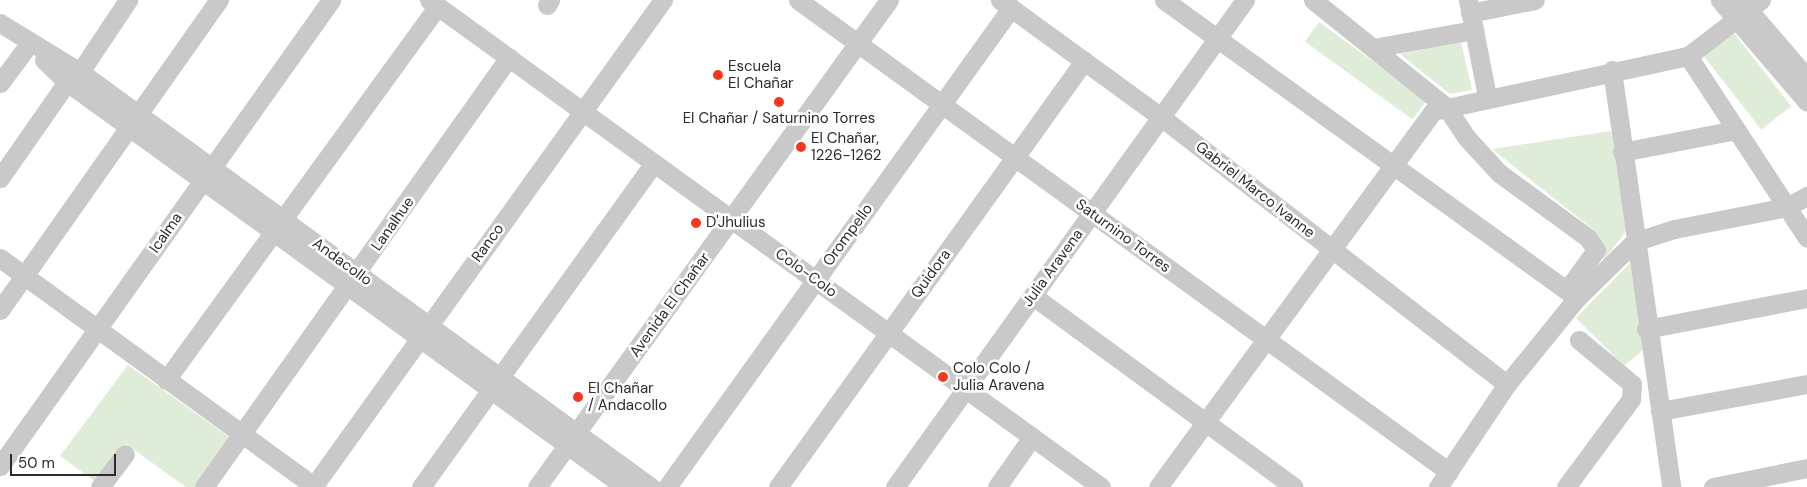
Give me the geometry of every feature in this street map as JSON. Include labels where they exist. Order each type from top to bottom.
[{"type":"street","points":[[0,178],[128,0]]},
{"type":"street","points":[[0,310],[219,0]]},
{"type":"street","name":"Icalma","points":[[0,466],[331,0]]},
{"type":"street","name":"Ranco","points":[[314,487],[663,0]]},
{"type":"street","name":"Saturnino Torres","points":[[798,0],[1266,340],[1443,480]]},
{"type":"street","name":"Avenida El Chañar","points":[[538,487],[889,0]]},
{"type":"street","points":[[1164,0],[1572,294]]},
{"type":"street","name":"Julia Aravena","points":[[895,487],[1245,0]]},
{"type":"street","points":[[1373,48],[1471,14],[1535,0]]},
{"type":"street","points":[[1720,0],[1747,8],[1804,87]]},
{"type":"street","points":[[1316,1],[1446,107],[1467,138],[1499,173],[1588,238],[1596,250],[1572,294],[1507,384],[1443,480]]},
{"type":"street","points":[[166,380],[278,225],[434,2]]},
{"type":"street","name":"Colo-Colo","points":[[434,2],[1101,487]]},
{"type":"street","name":"Gabriel Marco Ivanne","points":[[1006,4],[1161,117],[1332,251],[1507,384]]},
{"type":"street","name":"Orompello","points":[[667,487],[942,105],[1006,4]]},
{"type":"street","points":[[1158,487],[1433,111],[1487,96],[1688,56],[1747,8]]},
{"type":"street","points":[[1471,14],[1487,96]]},
{"type":"street","name":"Andacollo","points":[[0,23],[572,439],[651,487]]},
{"type":"street","points":[[0,82],[29,44]]},
{"type":"street","points":[[1688,56],[1807,238]]},
{"type":"street","name":"Lanalhue","points":[[204,487],[354,280],[509,57]]},
{"type":"street","name":"Quidora","points":[[778,487],[1084,61]]},
{"type":"street","points":[[1612,70],[1646,329],[1660,411],[1670,487]]},
{"type":"street","points":[[1622,152],[1735,130]]},
{"type":"street","points":[[421,487],[654,163]]},
{"type":"street","points":[[1572,294],[1634,242],[1674,229],[1787,207],[1807,196]]},
{"type":"street","points":[[0,258],[314,487]]},
{"type":"street","points":[[1033,296],[1294,487]]},
{"type":"street","points":[[1646,329],[1807,298]]},
{"type":"street","points":[[1566,487],[1631,399],[1632,384],[1579,340]]},
{"type":"street","points":[[1660,411],[1807,384]]},
{"type":"street","points":[[997,487],[1032,437]]},
{"type":"street","name":"Andacollo","points":[[572,439],[625,487]]},
{"type":"street","points":[[100,487],[124,454]]},
{"type":"street","points":[[1713,487],[1793,479],[1807,468]]},
{"type":"green space","points":[[1319,22],[1427,100],[1412,120],[1305,41]]},
{"type":"green space","points":[[1734,33],[1791,106],[1761,130],[1704,56]]},
{"type":"green space","points":[[1461,42],[1472,90],[1450,94],[1400,54]]},
{"type":"green space","points":[[1611,131],[1627,230],[1603,261],[1605,246],[1595,231],[1492,149]]},
{"type":"green space","points":[[1630,263],[1644,349],[1624,366],[1576,318]]},
{"type":"green space","points":[[128,365],[232,439],[197,487],[186,487],[126,444],[97,483],[60,456]]},
{"type":"place","name":"Escuela El Chañar","points":[[718,75]]},
{"type":"place","name":"El Chañar / Saturnino Torres","points":[[779,102]]},
{"type":"place","name":"El Chañar, 1226-1262","points":[[801,147]]},
{"type":"place","name":"D'Jhulius","points":[[696,223]]},
{"type":"place","name":"Colo Colo / Julia Aravena","points":[[943,377]]},
{"type":"place","name":"El Chañar / Andacollo","points":[[578,397]]}]
